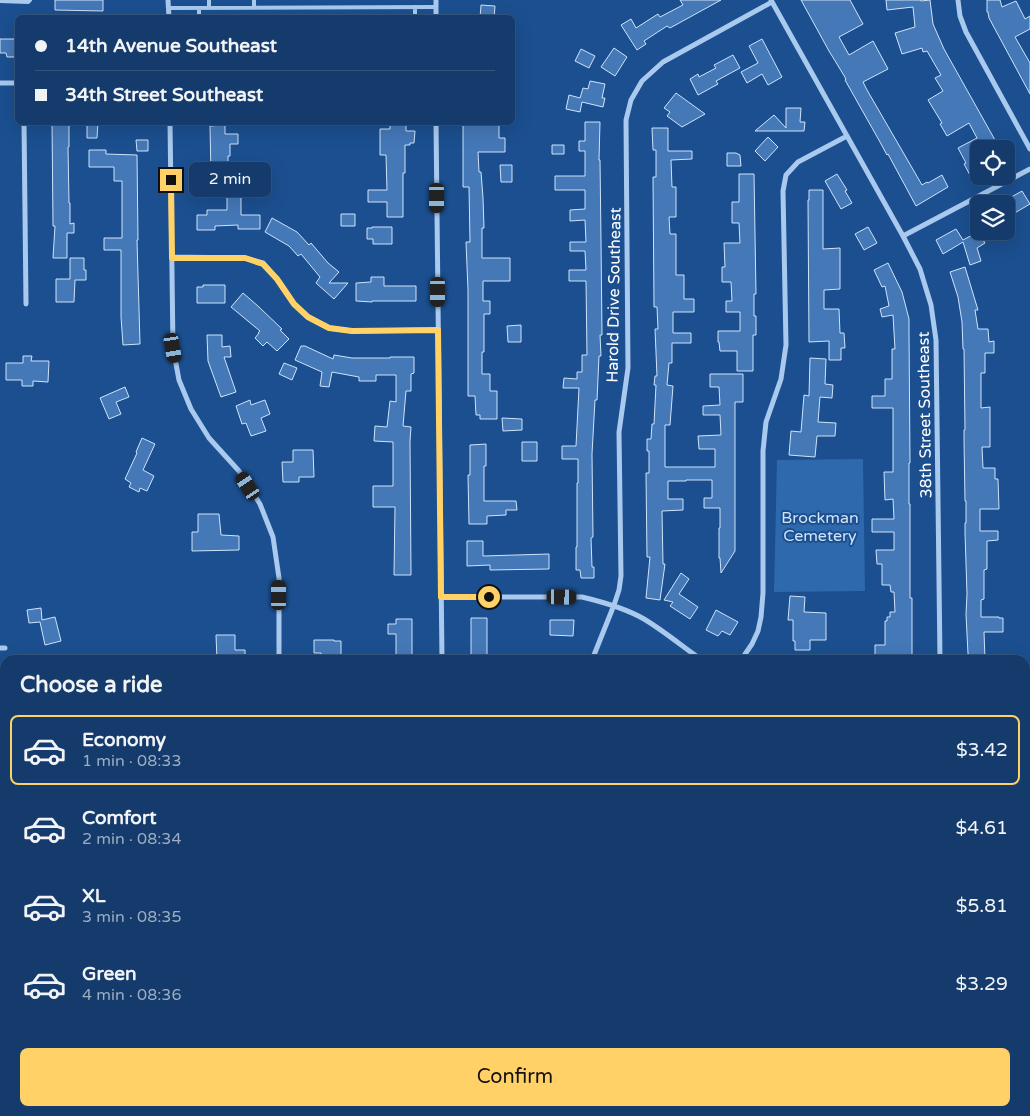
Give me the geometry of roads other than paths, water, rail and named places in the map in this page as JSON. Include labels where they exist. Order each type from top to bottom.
[{"type":"street","points":[[168,0],[169,15]]},
{"type":"street","points":[[436,0],[436,15]]},
{"type":"street","points":[[958,0],[960,16],[966,32],[1030,149]]},
{"type":"street","name":"38th Street Southeast","points":[[771,1],[903,236],[920,270],[931,304],[936,340],[940,655]]},
{"type":"street","name":"Harold Drive Southeast","points":[[594,655],[614,605],[621,576],[619,432],[628,368],[626,120],[631,100],[642,81],[663,62],[771,1]]},
{"type":"street","points":[[0,83],[15,83]]},
{"type":"street","points":[[24,125],[26,304]]},
{"type":"street","points":[[170,125],[173,348],[179,380],[191,409],[209,438],[239,471],[260,504],[273,537],[278,578],[279,655]]},
{"type":"street","points":[[436,125],[442,655]]},
{"type":"street","points":[[745,655],[758,631],[761,618],[763,593],[763,451],[766,422],[781,379],[786,345],[783,191],[786,175],[798,162],[847,136]]},
{"type":"street","points":[[903,236],[1030,169]]},
{"type":"street","points":[[172,258],[245,258],[263,264],[277,279],[294,304],[308,317],[329,328],[352,331],[438,330]]},
{"type":"street","points":[[441,597],[582,597],[600,601],[614,605],[644,619],[695,655]]},
{"type":"lane","points":[[0,1],[28,2],[30,0]]},
{"type":"lane","points":[[209,0],[209,8]]},
{"type":"lane","points":[[254,0],[254,8]]},
{"type":"lane","points":[[415,7],[415,15]]},
{"type":"lane","points":[[168,8],[436,7]]},
{"type":"lane","points":[[199,8],[199,15]]},
{"type":"park label","name":"Brockman Cemetery","points":[[820,526]]}]
